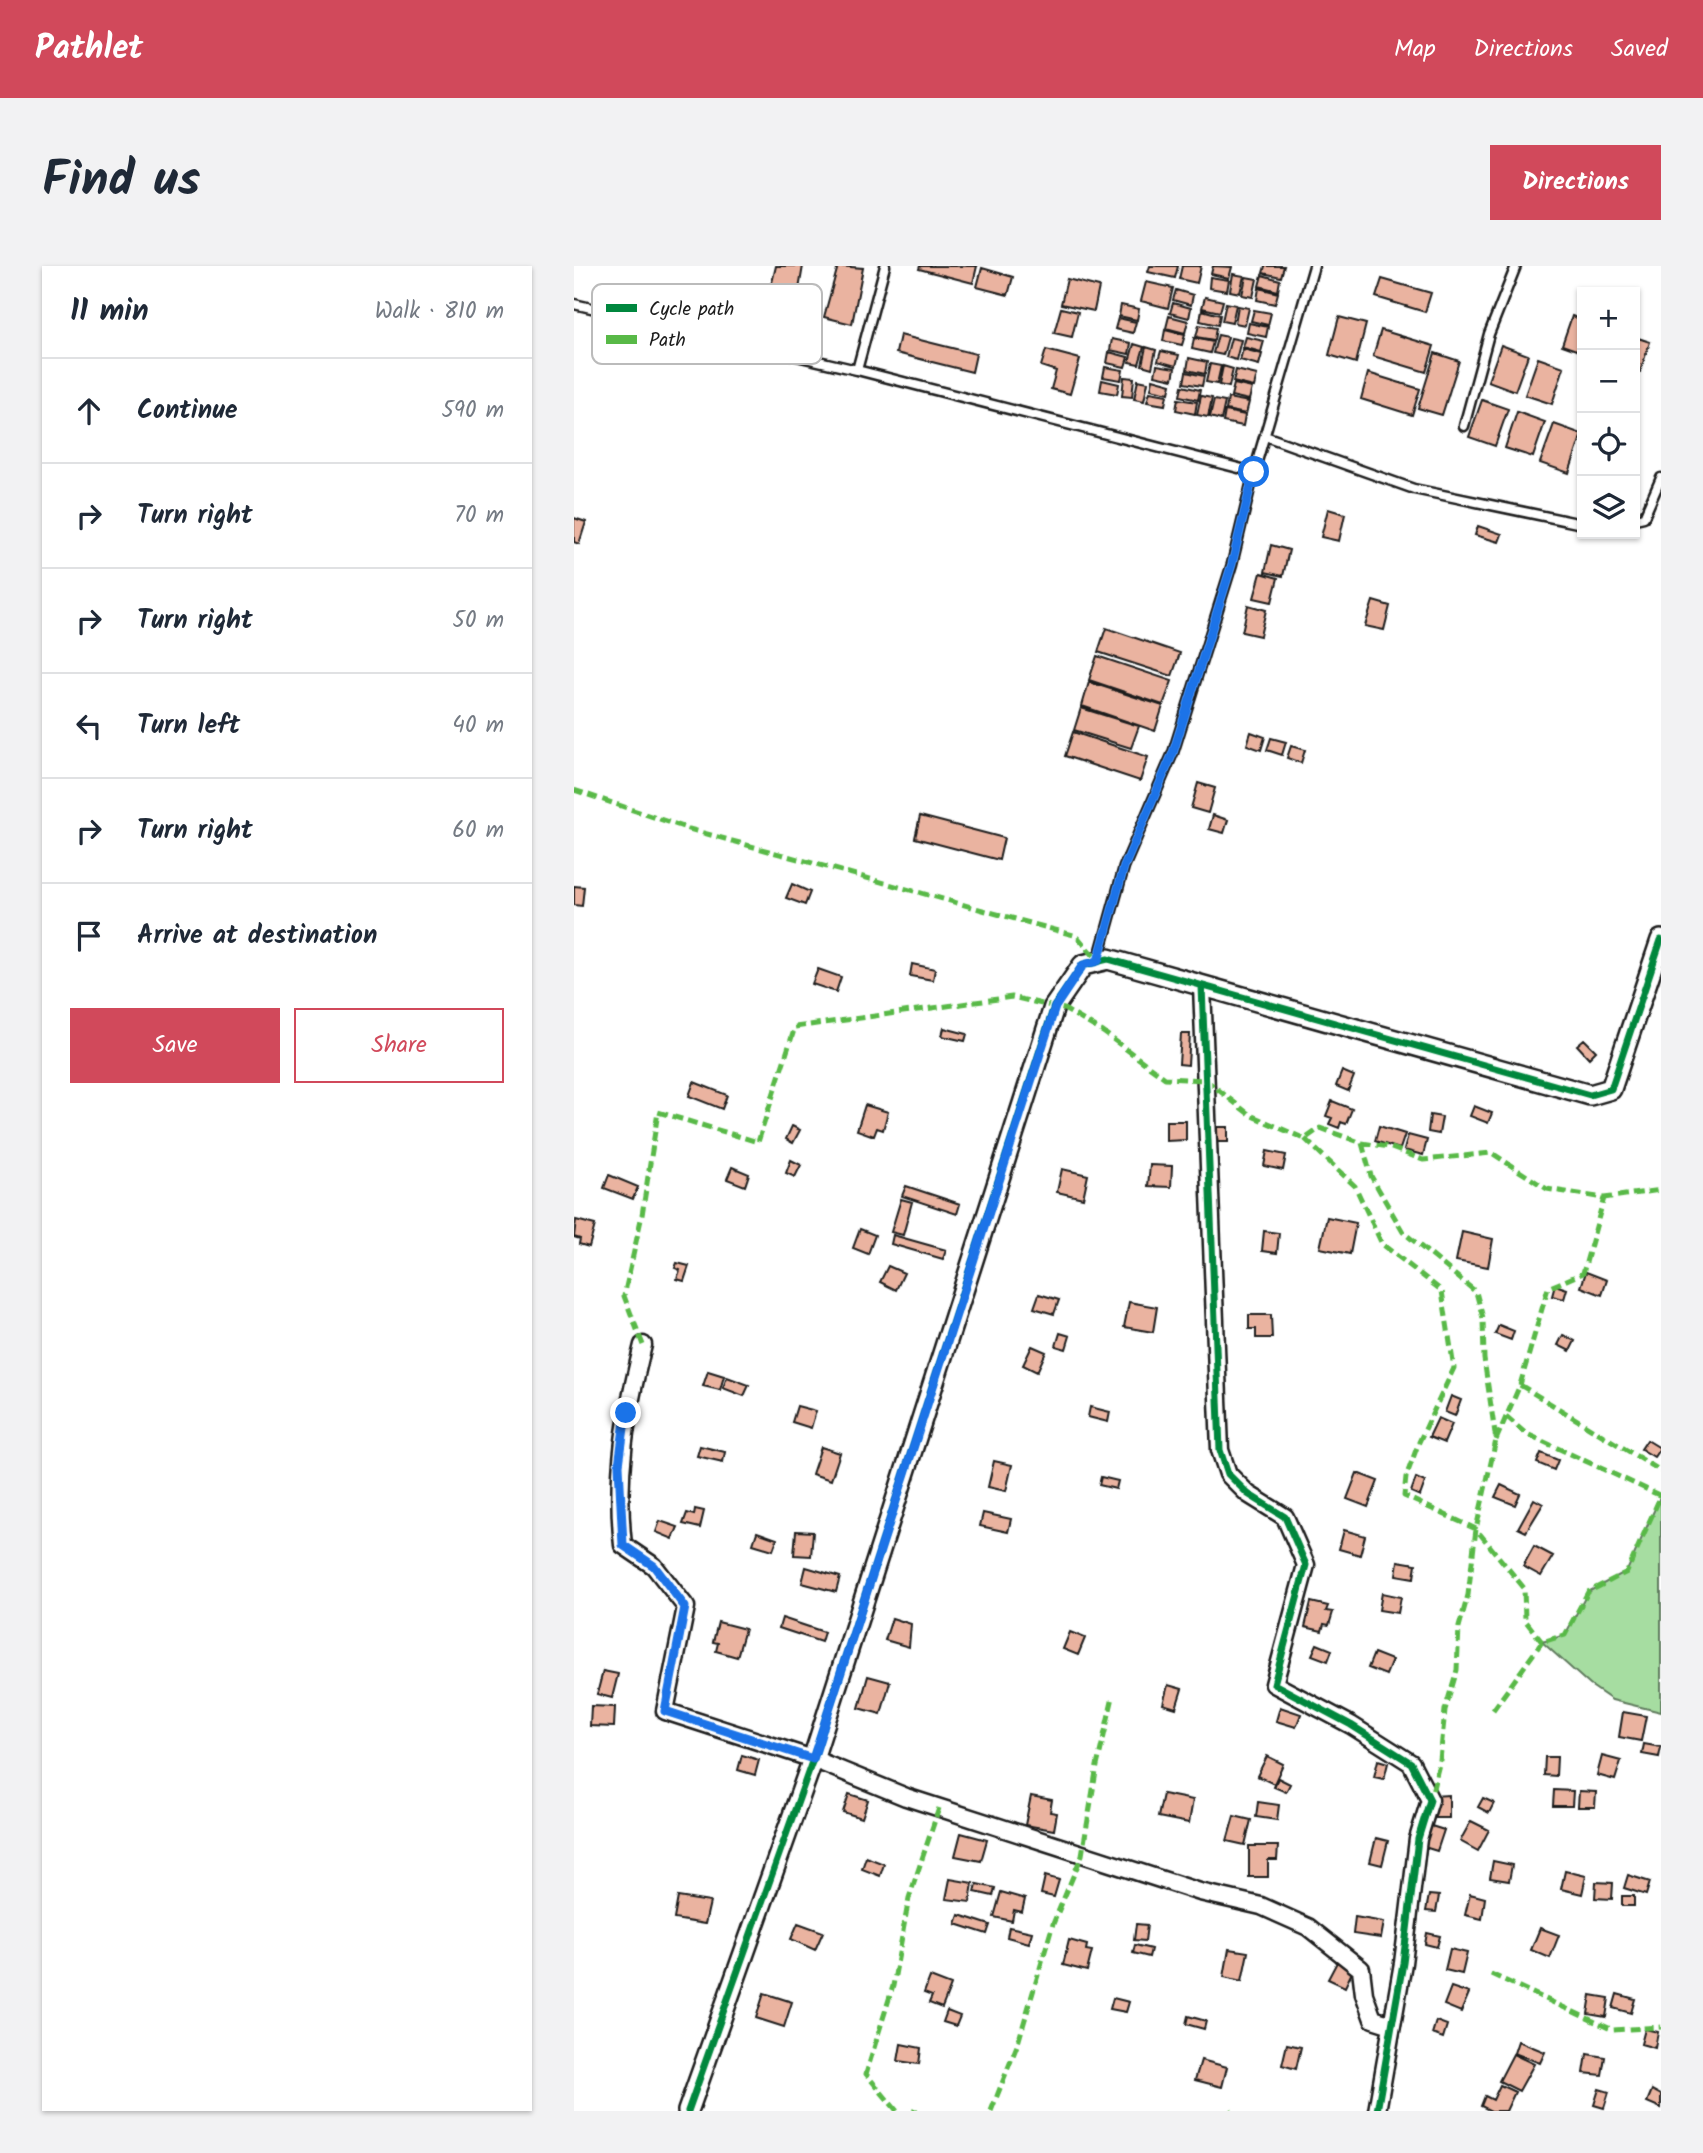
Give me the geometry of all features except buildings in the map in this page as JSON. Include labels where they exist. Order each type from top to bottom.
[{"type":"street","points":[[688,2111],[813,1759],[1055,1007],[1083,965],[1108,959],[1590,1095],[1611,1089],[1661,940]]},
{"type":"street","points":[[1202,986],[1220,1450],[1228,1474],[1248,1494],[1285,1517],[1306,1565],[1274,1684],[1351,1725],[1411,1763],[1430,1800],[1418,1839],[1403,1963],[1377,2111]]},
{"type":"street","points":[[643,1345],[626,1413],[619,1465],[619,1508],[623,1545],[654,1566],[685,1607],[665,1711],[813,1759],[906,1797],[1187,1888],[1261,1906],[1308,1927],[1361,1969],[1364,1994],[1373,2019],[1392,2025]]},
{"type":"lane","points":[[857,370],[885,266]]},
{"type":"lane","points":[[1098,961],[1124,867],[1173,753],[1232,564],[1254,472],[1314,266]]},
{"type":"lane","points":[[1464,426],[1489,334],[1516,266]]},
{"type":"lane","points":[[574,304],[592,308]]},
{"type":"lane","points":[[822,362],[1254,472]]},
{"type":"lane","points":[[1265,436],[1415,489],[1577,523]]},
{"type":"lane","points":[[1640,518],[1644,517],[1661,478]]},
{"type":"green space","points":[[1661,1495],[1661,1712],[1612,1700],[1590,1685],[1542,1642],[1565,1635],[1588,1592],[1627,1571]]},
{"type":"marked path","points":[[574,790],[689,829],[1077,936],[1098,961]]},
{"type":"marked path","points":[[643,1345],[624,1296],[642,1215],[658,1112],[758,1142],[795,1027],[1012,997],[1064,1009],[1103,1032],[1165,1078],[1206,1080],[1250,1115],[1305,1139],[1320,1128],[1362,1143],[1389,1147],[1423,1160],[1492,1153],[1547,1189],[1604,1198],[1661,1190]]},
{"type":"marked path","points":[[1305,1139],[1355,1186],[1382,1244],[1442,1291],[1454,1368],[1419,1442],[1406,1477],[1404,1496],[1476,1529],[1524,1588],[1525,1620],[1542,1642],[1565,1635],[1588,1592],[1627,1572],[1661,1495]]},
{"type":"marked path","points":[[1362,1143],[1371,1176],[1403,1232],[1476,1292],[1483,1318],[1484,1359],[1496,1440],[1476,1529],[1468,1595],[1459,1627],[1457,1670],[1445,1710],[1440,1760],[1430,1800]]},
{"type":"marked path","points":[[1496,1440],[1520,1385],[1548,1288],[1583,1273],[1604,1198]]},
{"type":"marked path","points":[[1520,1385],[1661,1471]]},
{"type":"marked path","points":[[1506,1416],[1525,1433],[1661,1496]]},
{"type":"marked path","points":[[1493,1710],[1542,1642]]},
{"type":"marked path","points":[[991,2111],[1018,2043],[1053,1924],[1082,1855],[1097,1766],[1113,1697]]},
{"type":"marked path","points":[[897,2111],[866,2074],[893,1986],[909,1898],[939,1808]]},
{"type":"marked path","points":[[1491,1974],[1613,2030],[1661,2027]]},
{"type":"marked path","points":[[912,2111],[918,2111]]},
{"type":"cycle path","points":[[688,2111],[813,1759],[1054,1007],[1083,965],[1108,959],[1590,1095],[1611,1089],[1661,940]]},
{"type":"cycle path","points":[[1202,986],[1220,1450],[1228,1474],[1248,1494],[1285,1517],[1306,1565],[1274,1684],[1351,1725],[1411,1763],[1430,1800],[1418,1839],[1403,1963],[1377,2111]]},
{"type":"route","points":[[626,1413],[619,1465],[619,1508],[623,1545],[654,1566],[685,1607],[665,1711],[813,1759],[1055,1007],[1083,965],[1098,961],[1124,867],[1173,753],[1232,564],[1254,472]]}]
